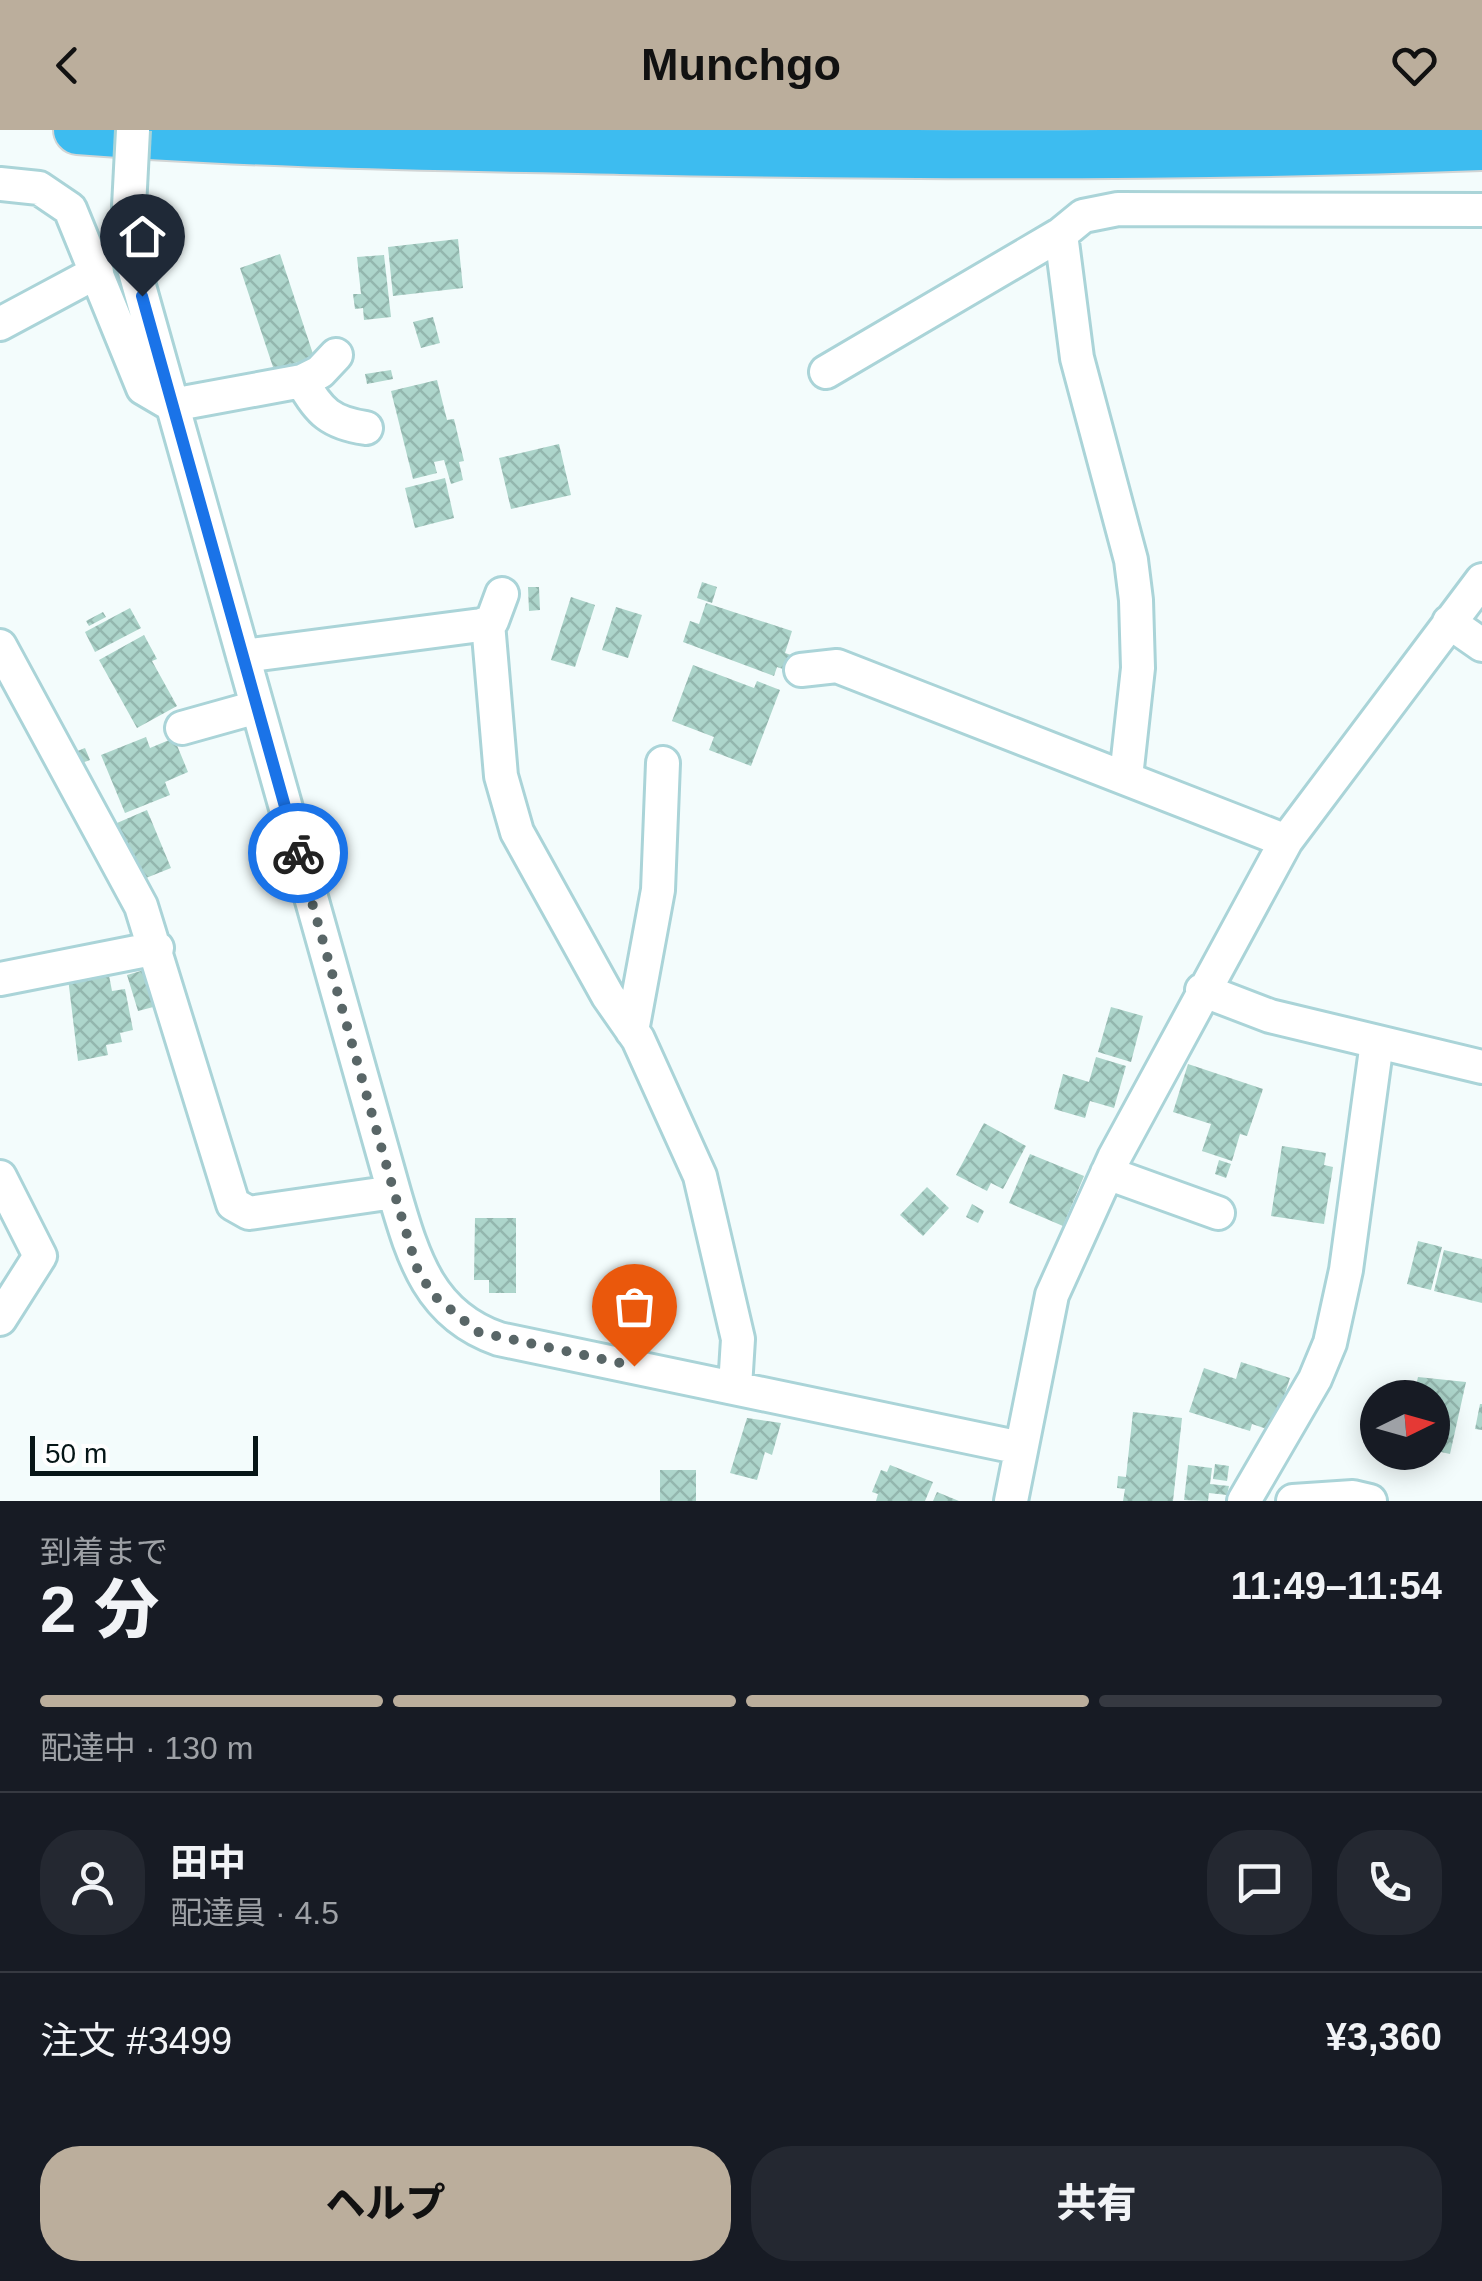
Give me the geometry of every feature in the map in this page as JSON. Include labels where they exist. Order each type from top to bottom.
[{"type":"highway","points":[[78,130],[393,146],[917,156],[1281,153],[1482,146]]},
{"type":"street","points":[[133,130],[129,207],[132,261],[163,402],[243,656],[394,1192],[424,1281],[454,1316],[478,1332],[1021,1448]]},
{"type":"street","points":[[0,184],[38,188],[70,208],[143,388],[163,402],[302,381],[320,372],[336,355]]},
{"type":"street","points":[[826,372],[1061,234],[1083,216],[1118,210],[1482,210]]},
{"type":"street","points":[[1061,234],[1076,358],[1130,560],[1136,600],[1138,668],[1126,777]]},
{"type":"street","points":[[0,324],[97,272]]},
{"type":"street","points":[[302,381],[314,404],[332,422],[366,428]]},
{"type":"street","points":[[163,402],[171,500]]},
{"type":"street","points":[[1011,1501],[1052,1295],[1108,1172],[1202,990],[1286,841],[1482,580]]},
{"type":"street","points":[[243,656],[495,608],[502,776],[517,832],[540,879],[632,1030],[700,1176],[738,1339],[736,1387]]},
{"type":"street","points":[[1449,622],[1482,645]]},
{"type":"street","points":[[0,646],[112,848],[158,948],[238,1209],[249,1214],[394,1192]]},
{"type":"street","points":[[801,670],[837,666],[1286,841]]},
{"type":"street","points":[[182,728],[257,707]]},
{"type":"street","points":[[632,1030],[658,890],[663,763]]},
{"type":"street","points":[[0,979],[158,948]]},
{"type":"street","points":[[1202,990],[1270,1016],[1482,1066]]},
{"type":"street","points":[[1244,1501],[1315,1379],[1330,1343],[1346,1270],[1378,1042]]},
{"type":"street","points":[[1108,1172],[1218,1213]]},
{"type":"street","points":[[0,1178],[40,1256],[0,1319]]},
{"type":"street","points":[[1293,1501],[1353,1497],[1370,1501]]},
{"type":"building","points":[[458,239],[463,288],[393,296],[388,247]]},
{"type":"building","points":[[280,254],[314,357],[274,370],[240,268]]},
{"type":"building","points":[[384,255],[391,317],[364,320],[363,308],[355,309],[353,294],[361,294],[357,257]]},
{"type":"building","points":[[433,317],[440,343],[421,348],[413,322]]},
{"type":"building","points":[[391,370],[393,379],[367,384],[365,374]]},
{"type":"building","points":[[437,380],[447,420],[454,419],[464,461],[459,462],[463,480],[451,484],[444,460],[434,462],[437,473],[413,479],[391,391]]},
{"type":"building","points":[[559,444],[571,495],[511,509],[499,458]]},
{"type":"building","points":[[445,478],[454,518],[415,528],[405,488]]},
{"type":"building","points":[[702,582],[717,587],[712,603],[697,598]]},
{"type":"building","points":[[528,587],[539,587],[540,610],[529,611]]},
{"type":"building","points":[[571,597],[595,605],[575,667],[551,660]]},
{"type":"building","points":[[706,603],[792,631],[785,653],[791,655],[786,670],[777,667],[774,676],[683,642],[690,621],[699,624]]},
{"type":"building","points":[[616,607],[642,615],[628,658],[602,650]]},
{"type":"building","points":[[130,608],[141,628],[95,652],[85,632]]},
{"type":"building","points":[[103,612],[106,617],[89,626],[86,621]]},
{"type":"building","points":[[144,635],[157,659],[152,661],[177,706],[137,728],[99,660]]},
{"type":"building","points":[[693,665],[754,688],[757,681],[780,690],[751,766],[709,750],[714,737],[672,721]]},
{"type":"building","points":[[146,737],[150,748],[174,738],[188,772],[165,782],[170,795],[125,813],[101,755]]},
{"type":"building","points":[[85,748],[90,760],[79,764],[75,752]]},
{"type":"building","points":[[147,810],[171,868],[141,880],[117,823]]},
{"type":"building","points":[[151,968],[161,1005],[138,1011],[127,975]]},
{"type":"building","points":[[108,970],[112,991],[125,989],[133,1030],[120,1033],[122,1042],[106,1045],[108,1055],[78,1061],[68,978]]},
{"type":"building","points":[[1111,1007],[1143,1016],[1131,1062],[1098,1052]]},
{"type":"building","points":[[1096,1057],[1126,1066],[1114,1108],[1090,1101],[1085,1118],[1054,1109],[1063,1074],[1089,1082]]},
{"type":"building","points":[[1188,1064],[1263,1089],[1247,1136],[1240,1134],[1232,1161],[1202,1151],[1211,1124],[1173,1112]]},
{"type":"building","points":[[984,1123],[1026,1146],[1003,1189],[991,1183],[987,1191],[956,1175]]},
{"type":"building","points":[[1282,1146],[1326,1153],[1324,1165],[1333,1167],[1324,1224],[1271,1216]]},
{"type":"building","points":[[1030,1154],[1084,1176],[1063,1226],[1009,1203]]},
{"type":"building","points":[[1219,1160],[1231,1164],[1226,1178],[1215,1174]]},
{"type":"building","points":[[927,1187],[949,1208],[923,1236],[900,1215]]},
{"type":"building","points":[[972,1204],[984,1211],[978,1223],[966,1217]]},
{"type":"building","points":[[475,1218],[516,1218],[516,1293],[489,1293],[489,1280],[474,1280]]},
{"type":"building","points":[[1418,1241],[1442,1247],[1431,1290],[1407,1284]]},
{"type":"building","points":[[1444,1250],[1482,1259],[1482,1303],[1434,1291]]},
{"type":"building","points":[[1241,1362],[1290,1378],[1273,1431],[1252,1424],[1250,1431],[1189,1412],[1204,1368],[1236,1379]]},
{"type":"building","points":[[1450,1380],[1466,1382],[1450,1454]]},
{"type":"building","points":[[1482,1404],[1482,1430],[1475,1429]]},
{"type":"building","points":[[1133,1412],[1182,1418],[1173,1501],[1123,1501],[1125,1489],[1117,1488],[1118,1476],[1126,1477]]},
{"type":"building","points":[[747,1418],[781,1423],[772,1455],[765,1452],[757,1480],[730,1473]]},
{"type":"building","points":[[1215,1464],[1229,1466],[1227,1481],[1213,1479]]},
{"type":"building","points":[[890,1465],[933,1482],[925,1501],[876,1501],[878,1494],[872,1492],[881,1470],[887,1472]]},
{"type":"building","points":[[1188,1465],[1212,1468],[1210,1484],[1229,1486],[1227,1495],[1209,1493],[1208,1501],[1184,1500]]},
{"type":"building","points":[[660,1470],[696,1470],[696,1501],[660,1501]]},
{"type":"building","points":[[937,1492],[959,1501],[933,1501]]},
{"type":"way so far","points":[[298,853],[417,1268],[432,1294],[478,1332],[634,1366]]},
{"type":"route","points":[[142,296],[298,853]]}]
